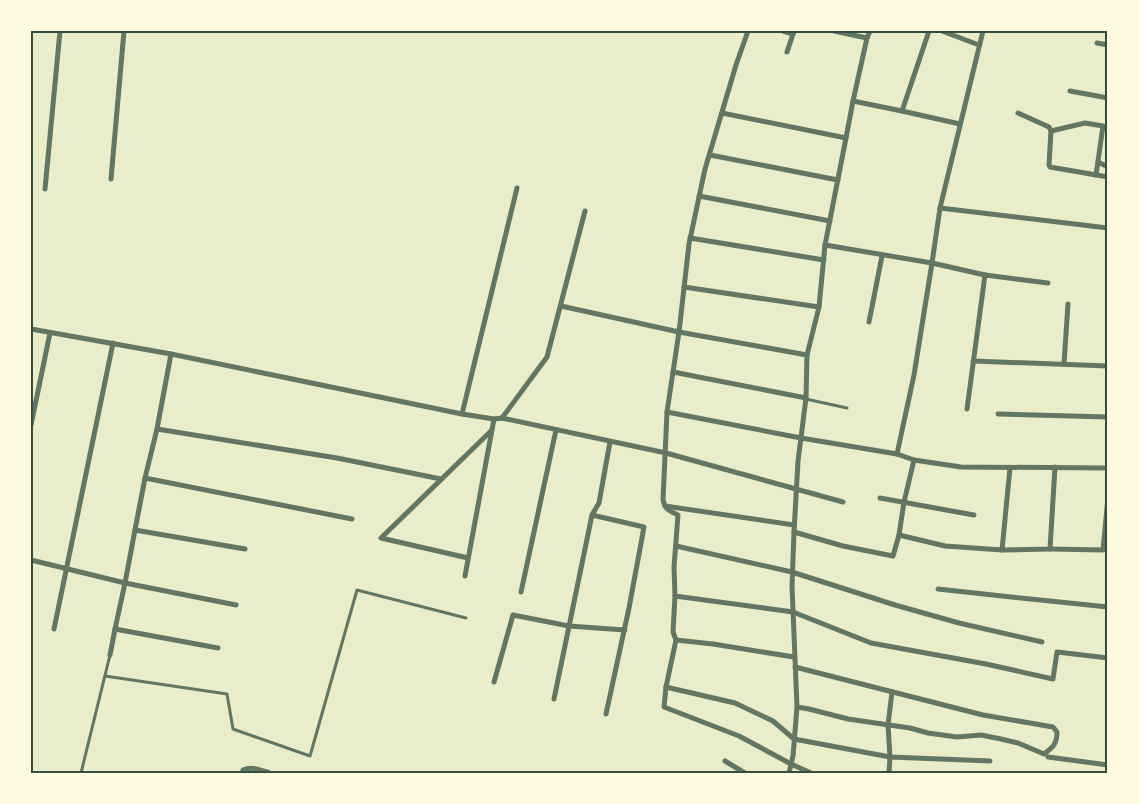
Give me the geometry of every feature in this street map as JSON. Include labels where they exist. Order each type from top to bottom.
[{"type":"street","points":[[45,189],[60,31]]},
{"type":"street","points":[[111,179],[124,31]]},
{"type":"street","points":[[748,31],[736,65],[710,155],[690,238],[667,412],[663,500],[664,506],[668,511],[678,515],[674,567],[673,632],[676,640],[666,687],[664,707],[739,736],[811,773]]},
{"type":"street","points":[[783,31],[794,33],[787,52]]},
{"type":"street","points":[[834,31],[867,38]]},
{"type":"street","points":[[789,773],[793,756],[797,707],[792,572],[794,525],[798,461],[806,398],[807,356],[818,307],[825,245],[853,102],[870,31]]},
{"type":"street","points":[[902,111],[928,31]]},
{"type":"street","points":[[942,31],[979,45]]},
{"type":"street","points":[[897,454],[914,375],[940,208],[983,31]]},
{"type":"street","points":[[1097,43],[1108,45]]},
{"type":"street","points":[[1070,91],[1108,98]]},
{"type":"street","points":[[853,102],[960,124]]},
{"type":"street","points":[[722,113],[846,138]]},
{"type":"street","points":[[1018,113],[1049,127],[1051,131],[1050,168],[1108,177]]},
{"type":"street","points":[[1051,131],[1085,123],[1103,126],[1096,175]]},
{"type":"street","points":[[710,155],[838,180]]},
{"type":"street","points":[[1098,162],[1108,167]]},
{"type":"street","points":[[462,414],[517,188]]},
{"type":"street","points":[[699,196],[830,221]]},
{"type":"street","points":[[940,208],[1108,228]]},
{"type":"street","points":[[502,418],[548,358],[585,210]]},
{"type":"street","points":[[690,238],[824,260]]},
{"type":"street","points":[[825,245],[984,275],[1048,283]]},
{"type":"street","points":[[869,322],[882,256]]},
{"type":"street","points":[[967,409],[984,275]]},
{"type":"street","points":[[684,287],[818,307]]},
{"type":"street","points":[[1064,364],[1068,304]]},
{"type":"street","points":[[561,306],[679,332],[807,356]]},
{"type":"street","points":[[31,329],[171,354],[462,414],[494,419],[502,418],[666,453],[843,502]]},
{"type":"street","points":[[31,425],[50,332]]},
{"type":"street","points":[[54,629],[113,343]]},
{"type":"street","points":[[110,655],[171,354]]},
{"type":"street","points":[[973,361],[1108,366]]},
{"type":"street","points":[[673,372],[806,398]]},
{"type":"street","points":[[667,412],[801,438],[897,454],[914,460],[961,467],[1108,468]]},
{"type":"street","points":[[998,414],[1108,417]]},
{"type":"street","points":[[465,576],[494,419]]},
{"type":"street","points":[[157,429],[337,458],[442,479]]},
{"type":"street","points":[[521,592],[556,430]]},
{"type":"street","points":[[468,558],[381,538],[491,431]]},
{"type":"street","points":[[554,698],[592,515],[599,503],[610,442]]},
{"type":"street","points":[[794,532],[843,546],[894,556],[914,460]]},
{"type":"street","points":[[1050,549],[1055,467]]},
{"type":"street","points":[[1002,550],[1010,468]]},
{"type":"street","points":[[145,478],[352,519]]},
{"type":"street","points":[[880,498],[974,515]]},
{"type":"street","points":[[899,535],[945,546],[1002,550],[1105,550],[1108,498]]},
{"type":"street","points":[[664,506],[794,525]]},
{"type":"street","points":[[592,515],[644,527],[606,714]]},
{"type":"street","points":[[135,530],[245,549]]},
{"type":"street","points":[[676,546],[792,572],[959,623],[1042,642]]},
{"type":"street","points":[[31,560],[124,583],[236,605]]},
{"type":"street","points":[[938,589],[1108,607]]},
{"type":"street","points":[[675,596],[793,612],[871,643],[986,664],[1054,679],[1057,652],[1108,658]]},
{"type":"street","points":[[494,682],[513,615],[569,626],[624,630]]},
{"type":"street","points":[[116,629],[218,648]]},
{"type":"street","points":[[676,640],[794,657]]},
{"type":"street","points":[[795,667],[982,715],[1053,727],[1057,732],[1057,741],[1044,754],[1018,743],[981,735],[957,736],[928,733],[910,728],[848,719],[797,707]]},
{"type":"street","points":[[666,687],[736,703],[773,721],[794,739],[890,756],[990,761]]},
{"type":"street","points":[[889,773],[888,725],[892,692]]},
{"type":"street","points":[[1048,757],[1108,765]]},
{"type":"street","points":[[725,761],[745,773]]},
{"type":"street","points":[[242,773],[243,770],[248,768],[255,768],[270,773]]},
{"type":"lane","points":[[806,398],[847,408]]},
{"type":"lane","points":[[106,676],[227,694],[233,729],[310,756],[357,590],[466,618]]},
{"type":"lane","points":[[81,773],[110,655]]}]
